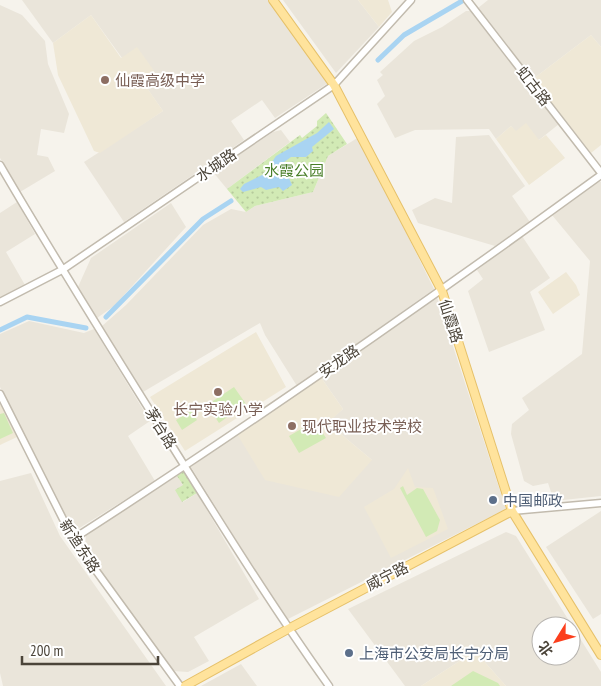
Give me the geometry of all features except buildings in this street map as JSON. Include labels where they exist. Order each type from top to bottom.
[{"type":"main road","name":"仙霞路","points":[[273,0],[334,84],[442,290],[512,511],[601,654]]},
{"type":"main road","name":"威宁路","points":[[184,686],[288,628],[512,511]]},
{"type":"street","name":"水城路","points":[[0,302],[62,270],[334,84],[411,0]]},
{"type":"street","name":"虹古路","points":[[467,0],[601,174]]},
{"type":"street","name":"茅台路","points":[[0,166],[62,270],[185,467],[288,628],[329,686]]},
{"type":"street","name":"安龙路","points":[[73,539],[185,467],[442,290],[601,174]]},
{"type":"street","name":"新渔东路","points":[[0,394],[73,539],[180,686]]},
{"type":"street","name":"威宁路","points":[[512,511],[601,502]]},
{"type":"shaded area","points":[[22,0],[269,0],[328,83],[275,118],[262,100],[231,121],[244,140],[124,222],[84,162],[163,111],[144,84],[157,75],[122,58],[91,15],[53,43]]},
{"type":"shaded area","points":[[283,0],[358,0],[379,27],[336,73]]},
{"type":"shaded area","points":[[358,0],[388,0],[392,12],[379,27]]},
{"type":"shaded area","points":[[488,0],[601,0],[601,47],[591,35],[533,79],[478,8]]},
{"type":"shaded area","points":[[0,5],[22,15],[45,41],[48,64],[69,114],[64,133],[41,129],[37,155],[48,157],[55,171],[20,192],[0,158]]},
{"type":"shaded area","points":[[466,11],[470,11],[559,124],[539,140],[515,131],[511,126],[496,139],[489,129],[415,130],[395,138],[377,104],[385,96],[377,80],[383,75],[380,72],[414,41],[442,27]]},
{"type":"shaded area","name":"仙霞高级中学","points":[[91,15],[121,58],[137,47],[157,75],[145,85],[163,111],[100,153],[94,151],[58,75],[53,43]]},
{"type":"shaded area","points":[[591,35],[601,47],[601,145],[591,153],[533,79]]},
{"type":"shaded area","points":[[526,123],[539,140],[546,135],[565,158],[529,185],[496,139],[511,126],[516,131]]},
{"type":"shaded area","points":[[281,130],[290,142],[227,189],[213,172],[273,132]]},
{"type":"shaded area","points":[[489,135],[525,186],[512,196],[530,222],[495,246],[418,223],[412,210],[435,198],[452,203],[456,137]]},
{"type":"shaded area","points":[[359,137],[434,289],[297,386],[265,335],[260,323],[143,392],[102,326],[126,305],[203,225],[231,209],[246,212],[255,206],[313,192],[328,156]]},
{"type":"shaded area","points":[[599,181],[601,182],[601,496],[554,501],[548,483],[533,486],[524,481],[511,434],[512,424],[529,410],[522,398],[582,354],[590,261],[552,215]]},
{"type":"shaded area","points":[[17,202],[35,234],[6,252],[25,285],[0,298],[0,213]]},
{"type":"shaded area","points":[[171,203],[186,227],[114,306],[97,318],[78,287],[91,258]]},
{"type":"shaded area","points":[[522,236],[550,278],[530,292],[545,330],[489,352],[468,291],[483,279],[477,270]]},
{"type":"shaded area","points":[[566,272],[576,285],[580,295],[553,314],[538,292]]},
{"type":"shaded area","points":[[437,297],[506,509],[286,620],[191,467],[237,434],[372,460],[342,435],[331,419],[343,409],[320,376]]},
{"type":"shaded area","points":[[29,321],[84,333],[94,329],[150,421],[128,436],[155,481],[73,532],[0,387],[0,334]]},
{"type":"shaded area","name":"长宁实验小学","points":[[256,332],[286,387],[185,451],[150,397]]},
{"type":"shaded area","name":"现代职业技术学校","points":[[320,376],[343,409],[332,419],[342,435],[372,460],[339,497],[265,480],[237,434]]},
{"type":"shaded area","points":[[3,403],[17,437],[0,445],[0,405]]},
{"type":"shaded area","points":[[408,468],[415,487],[433,488],[448,529],[391,558],[364,507],[394,489]]},
{"type":"shaded area","points":[[31,473],[60,536],[166,686],[3,686],[0,673],[0,481]]},
{"type":"shaded area","points":[[177,476],[183,485],[183,502],[197,493],[259,599],[194,637],[209,661],[188,672],[173,671],[85,552],[86,535]]},
{"type":"shaded area","points":[[601,511],[601,614],[593,619],[546,547]]},
{"type":"shaded area","points":[[506,532],[516,536],[566,616],[531,616],[531,666],[581,666],[581,640],[601,672],[601,686],[506,686],[475,651],[421,686],[405,686],[348,609]]},
{"type":"shaded area","points":[[475,651],[506,686],[421,686]]},
{"type":"shaded area","points":[[241,664],[257,686],[201,686]]},
{"type":"green space","name":"水霞公园","points":[[326,113],[347,144],[328,156],[313,192],[255,206],[246,212],[227,189],[300,135],[302,138],[317,126],[317,121]]},
{"type":"green space","points":[[234,387],[246,404],[219,423],[207,405]]},
{"type":"green space","points":[[191,411],[197,420],[182,430],[176,420]]},
{"type":"green space","points":[[4,413],[13,433],[0,439],[0,414]]},
{"type":"green space","points":[[315,421],[326,438],[299,453],[289,436]]},
{"type":"green space","points":[[184,471],[197,493],[182,502],[175,490],[183,485],[177,476]]},
{"type":"green space","points":[[403,486],[407,495],[417,488],[423,489],[440,520],[437,531],[426,537],[400,488]]},
{"type":"green space","points":[[473,671],[498,683],[500,686],[451,686]]},
{"type":"water","points":[[329,122],[334,129],[312,147],[313,151],[306,157],[291,157],[276,168],[275,175],[279,177],[288,176],[292,185],[283,191],[279,187],[266,190],[261,187],[243,192],[240,189],[244,184],[264,174],[276,156],[317,133]]},
{"type":"waterway","points":[[378,60],[404,35],[462,1]]},
{"type":"waterway","points":[[106,317],[203,219],[231,201]]},
{"type":"waterway","points":[[0,330],[27,317],[86,328]]},
{"type":"place","name":"仙霞高级中学","points":[[105,80]]},
{"type":"place","name":"长宁实验小学","points":[[218,392]]},
{"type":"place","name":"现代职业技术学校","points":[[292,426]]},
{"type":"place","name":"中国邮政","points":[[493,500]]},
{"type":"place","name":"上海市公安局长宁分局","points":[[349,653]]}]
